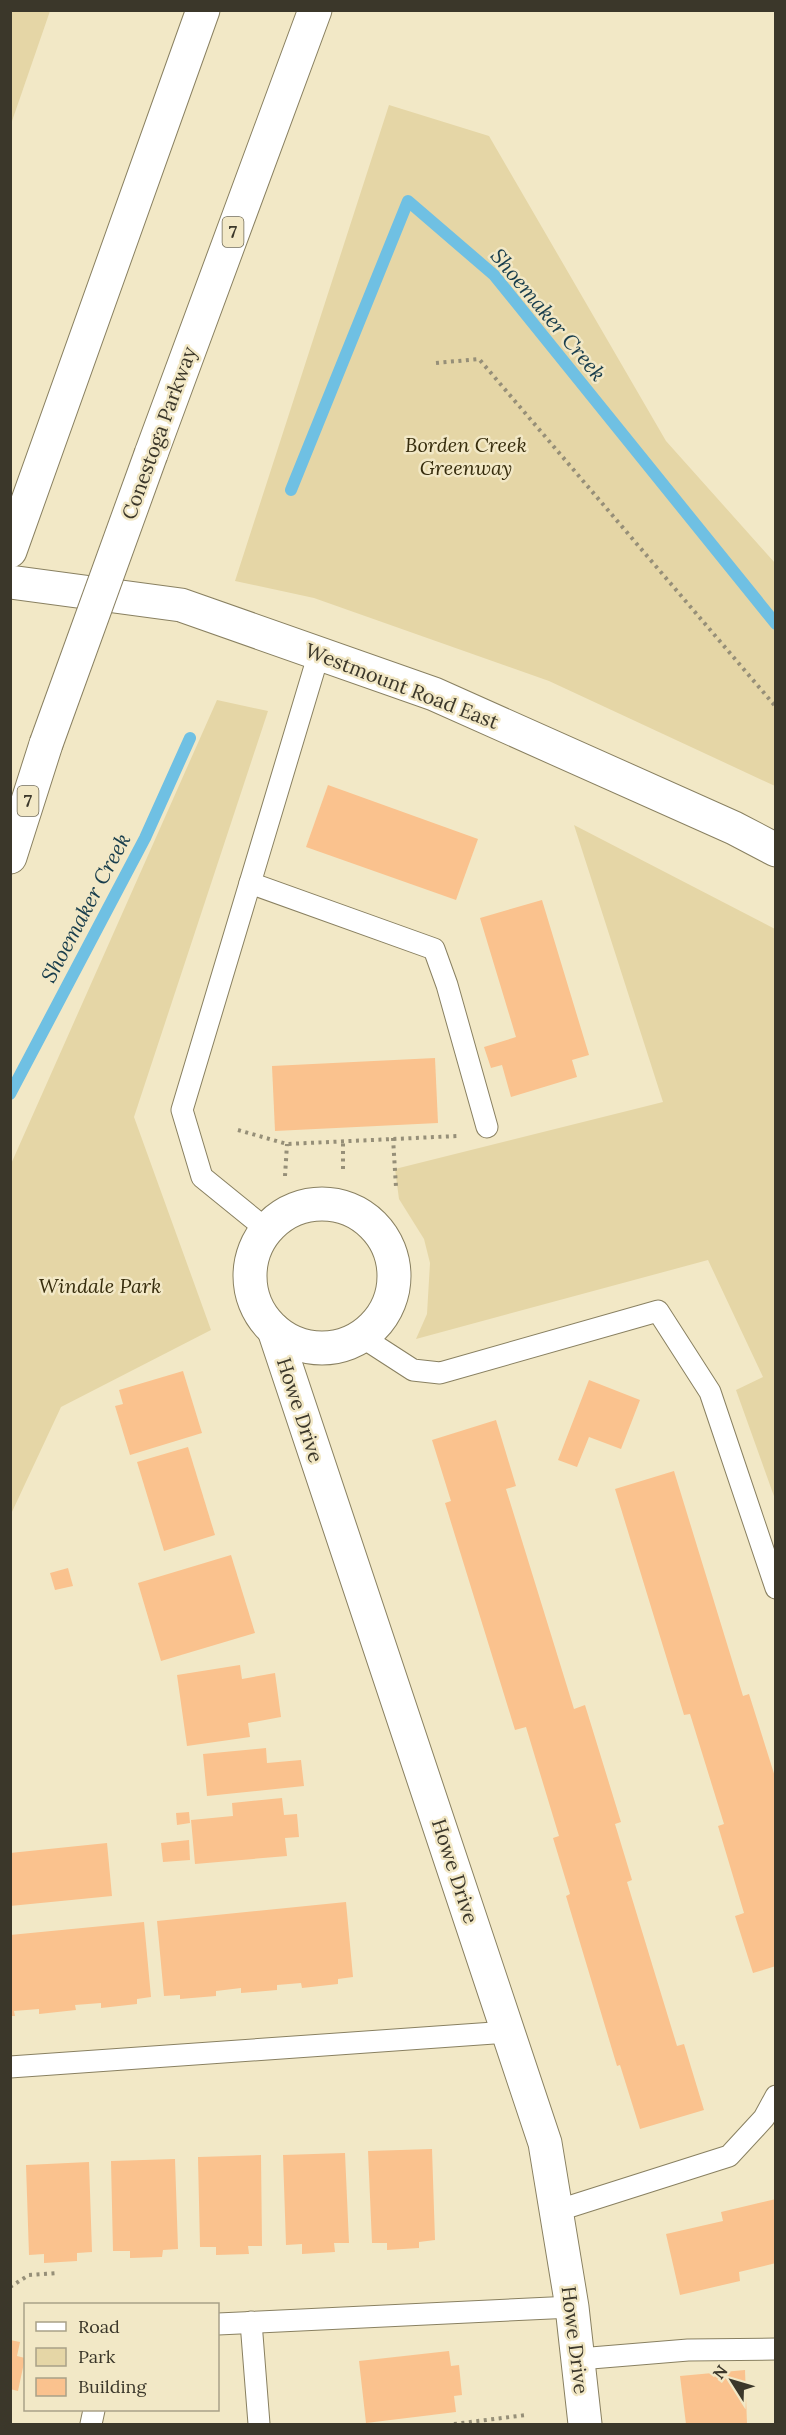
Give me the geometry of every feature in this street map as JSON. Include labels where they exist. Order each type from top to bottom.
[{"type":"main road","points":[[10,551],[203,10]]},
{"type":"main road","name":"Conestoga Parkway","points":[[10,857],[46,744],[315,10]]},
{"type":"main road","name":"Westmount Road East","points":[[10,582],[181,605],[320,653],[434,694],[734,828],[776,850]]},
{"type":"main road","name":"Howe Drive","points":[[327,1203],[349,1208],[368,1219],[384,1236],[393,1257],[395,1280],[390,1302],[379,1322],[362,1337],[340,1346],[316,1348],[294,1342],[274,1330],[260,1313],[251,1292],[250,1271],[255,1249],[266,1229],[283,1215],[304,1205],[327,1203]]},
{"type":"main road","name":"Howe Drive","points":[[274,1330],[545,2143],[572,2307],[585,2424]]},
{"type":"lane","points":[[266,1229],[202,1177],[182,1110],[320,653]]},
{"type":"lane","points":[[250,883],[434,949],[447,985],[487,1127]]},
{"type":"lane","points":[[362,1337],[413,1370],[440,1373],[658,1311],[710,1392],[776,1588]]},
{"type":"lane","points":[[10,2067],[508,2032]]},
{"type":"lane","points":[[556,2211],[729,2156],[764,2118],[776,2096]]},
{"type":"lane","points":[[219,2324],[572,2307]]},
{"type":"lane","points":[[251,2322],[259,2424]]},
{"type":"lane","points":[[579,2359],[688,2350],[776,2349]]},
{"type":"path","points":[[436,363],[479,359],[776,706]]},
{"type":"path","points":[[238,1130],[287,1144],[463,1135],[487,1127]]},
{"type":"path","points":[[393,1138],[396,1187]]},
{"type":"path","points":[[343,1141],[343,1169]]},
{"type":"path","points":[[285,1176],[287,1144]]},
{"type":"path","points":[[10,2287],[29,2275],[57,2274]]},
{"type":"path","points":[[454,2424],[526,2415]]},
{"type":"green space","points":[[10,11],[50,11],[11,124]]},
{"type":"green space","name":"Borden Creek Greenway","points":[[389,105],[489,136],[666,441],[775,563],[775,786],[549,681],[314,598],[235,581]]},
{"type":"green space","name":"Windale Park","points":[[217,700],[268,711],[134,1117],[211,1330],[61,1407],[11,1514],[11,1164]]},
{"type":"green space","points":[[574,825],[775,929],[775,1499],[736,1390],[763,1377],[708,1260],[416,1339],[427,1314],[430,1263],[424,1239],[399,1199],[395,1169],[663,1102]]},
{"type":"building","points":[[328,785],[478,839],[456,900],[306,847]]},
{"type":"building","points":[[542,900],[589,1055],[572,1060],[577,1077],[511,1097],[502,1065],[491,1068],[484,1047],[516,1037],[480,918]]},
{"type":"building","points":[[435,1058],[438,1123],[275,1131],[272,1066]]},
{"type":"building","points":[[183,1371],[202,1433],[130,1455],[115,1406],[123,1404],[119,1390]]},
{"type":"building","points":[[589,1380],[640,1400],[621,1449],[589,1437],[577,1467],[558,1460]]},
{"type":"building","points":[[496,1420],[516,1486],[506,1489],[574,1709],[585,1705],[621,1822],[615,1824],[632,1880],[627,1882],[677,2046],[684,2044],[704,2110],[640,2129],[620,2065],[617,2066],[566,1896],[570,1894],[553,1838],[559,1836],[526,1727],[515,1730],[445,1503],[451,1501],[432,1440]]},
{"type":"building","points":[[188,1447],[215,1535],[164,1551],[137,1462]]},
{"type":"building","points":[[674,1471],[743,1696],[749,1694],[776,1780],[776,1966],[753,1973],[735,1916],[744,1913],[718,1826],[724,1824],[690,1714],[684,1715],[615,1489]]},
{"type":"building","points":[[231,1555],[255,1633],[161,1661],[138,1583]]},
{"type":"building","points":[[68,1568],[73,1586],[55,1590],[50,1573]]},
{"type":"building","points":[[240,1665],[242,1679],[275,1673],[281,1717],[248,1723],[250,1737],[187,1746],[177,1675]]},
{"type":"building","points":[[266,1748],[267,1763],[301,1760],[304,1786],[207,1796],[203,1754]]},
{"type":"building","points":[[282,1798],[284,1815],[297,1814],[299,1837],[285,1838],[287,1856],[195,1864],[191,1820],[233,1816],[232,1803]]},
{"type":"building","points":[[189,1812],[190,1823],[177,1825],[176,1813]]},
{"type":"building","points":[[189,1840],[190,1860],[163,1862],[161,1843]]},
{"type":"building","points":[[107,1843],[112,1896],[10,1906],[10,1853]]},
{"type":"building","points":[[346,1902],[353,1977],[338,1979],[338,1984],[302,1988],[301,1983],[277,1985],[277,1990],[241,1993],[241,1988],[216,1991],[216,1996],[180,1999],[180,1995],[164,1996],[157,1921]]},
{"type":"building","points":[[144,1922],[151,1997],[137,1999],[137,2004],[101,2008],[101,2003],[75,2005],[76,2010],[39,2014],[39,2009],[14,2011],[15,2016],[10,2016],[10,1935]]},
{"type":"building","points":[[432,2149],[435,2240],[419,2242],[419,2248],[387,2250],[387,2243],[372,2243],[368,2151]]},
{"type":"building","points":[[345,2153],[349,2243],[334,2243],[335,2252],[302,2254],[302,2244],[286,2245],[283,2155]]},
{"type":"building","points":[[261,2155],[262,2246],[248,2246],[249,2254],[216,2255],[216,2247],[200,2247],[198,2157]]},
{"type":"building","points":[[175,2159],[178,2249],[163,2250],[162,2257],[130,2258],[130,2251],[113,2251],[111,2161]]},
{"type":"building","points":[[89,2162],[92,2252],[77,2253],[77,2261],[44,2263],[44,2254],[29,2255],[26,2165]]},
{"type":"building","points":[[776,2199],[776,2263],[739,2272],[740,2281],[680,2295],[666,2234],[723,2221],[721,2212]]},
{"type":"building","points":[[10,2340],[20,2342],[17,2356],[24,2358],[24,2363],[18,2391],[10,2389]]},
{"type":"building","points":[[449,2351],[451,2366],[459,2365],[462,2395],[454,2396],[456,2412],[366,2423],[359,2361]]},
{"type":"building","points":[[745,2370],[747,2424],[686,2424],[680,2376]]},
{"type":"waterway","name":"Shoemaker Creek","points":[[291,490],[408,201],[494,275],[776,624]]},
{"type":"waterway","name":"Shoemaker Creek","points":[[10,1094],[145,838],[190,738]]}]
